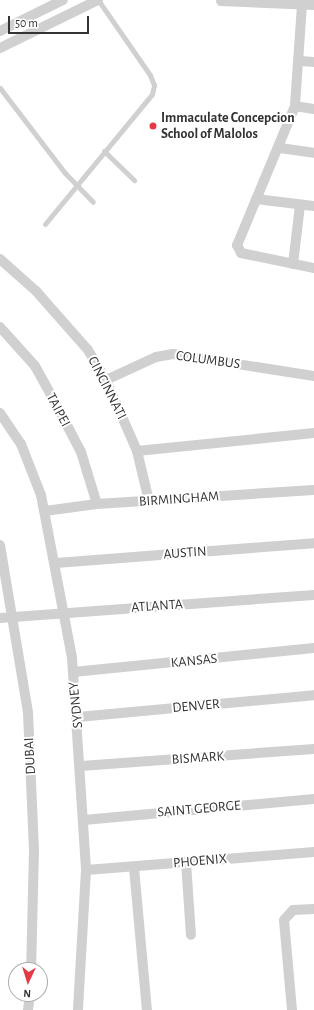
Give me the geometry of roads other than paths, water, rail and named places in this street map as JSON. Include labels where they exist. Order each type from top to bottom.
[{"type":"street","points":[[0,31],[63,0]]},
{"type":"street","points":[[0,48],[98,0]]},
{"type":"street","points":[[222,1],[314,5]]},
{"type":"street","points":[[302,5],[301,61],[295,106],[280,148],[256,199],[238,250],[314,268]]},
{"type":"street","points":[[301,61],[314,62]]},
{"type":"street","points":[[295,106],[314,109]]},
{"type":"street","points":[[280,148],[314,153]]},
{"type":"street","points":[[256,199],[314,206]]},
{"type":"street","points":[[292,264],[300,205]]},
{"type":"street","name":"CINCINNATI","points":[[0,259],[59,315],[88,350],[106,380],[137,452],[149,501]]},
{"type":"street","name":"TAIPEI","points":[[0,327],[35,366],[56,404],[81,452],[97,504]]},
{"type":"street","name":"COLUMBUS","points":[[106,380],[156,357],[173,354],[314,376]]},
{"type":"street","name":"SYDNEY","points":[[0,413],[21,444],[45,511],[56,563],[73,672],[78,717],[86,870],[78,1010]]},
{"type":"street","points":[[137,452],[314,433]]},
{"type":"street","name":"BIRMINGHAM","points":[[45,511],[97,504],[314,490]]},
{"type":"street","name":"AUSTIN","points":[[56,563],[314,543]]},
{"type":"street","name":"DUBAI","points":[[0,545],[14,617],[28,713],[34,850],[31,962]]},
{"type":"street","name":"ATLANTA","points":[[0,618],[64,612],[314,595]]},
{"type":"street","name":"KANSAS","points":[[73,672],[314,648]]},
{"type":"street","name":"DENVER","points":[[78,717],[314,695]]},
{"type":"street","name":"BISMARK","points":[[81,766],[314,749]]},
{"type":"street","name":"SAINT GEORGE","points":[[84,820],[314,798]]},
{"type":"street","name":"PHOENIX","points":[[86,870],[134,868],[186,862],[314,852]]},
{"type":"street","points":[[186,862],[191,935]]},
{"type":"street","points":[[134,868],[147,1010]]},
{"type":"street","points":[[292,1010],[284,920],[287,914],[293,910],[314,909]]},
{"type":"lane","points":[[45,224],[152,94],[154,85],[98,0]]},
{"type":"lane","points":[[0,88],[77,185],[93,202]]},
{"type":"lane","points":[[104,151],[134,180]]},
{"type":"place","name":"Immaculate Concepcion School of Malolos","points":[[153,126]]}]
